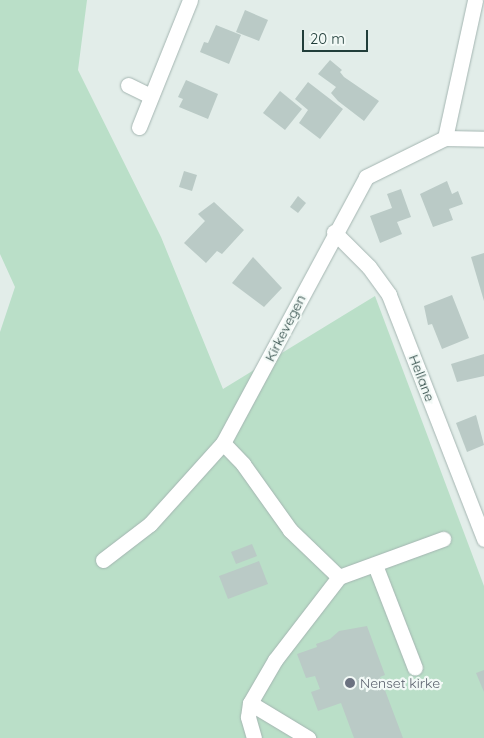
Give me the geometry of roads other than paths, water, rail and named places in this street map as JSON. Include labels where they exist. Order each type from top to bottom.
[{"type":"street","points":[[139,127],[190,0]]},
{"type":"street","points":[[445,138],[474,0]]},
{"type":"street","points":[[128,85],[151,96]]},
{"type":"street","name":"Kirkevegen","points":[[104,560],[150,524],[223,443],[334,232],[366,177],[445,138],[484,139]]},
{"type":"street","name":"Hellane","points":[[334,232],[369,267],[389,295],[484,539]]},
{"type":"street","points":[[223,443],[243,464],[290,530],[340,577]]},
{"type":"street","points":[[254,738],[248,717],[250,704],[275,660],[340,577],[443,539]]},
{"type":"street","points":[[375,565],[415,668]]},
{"type":"street","points":[[250,704],[308,738]]},
{"type":"place","name":"Nenset kirke","points":[[350,683]]}]
